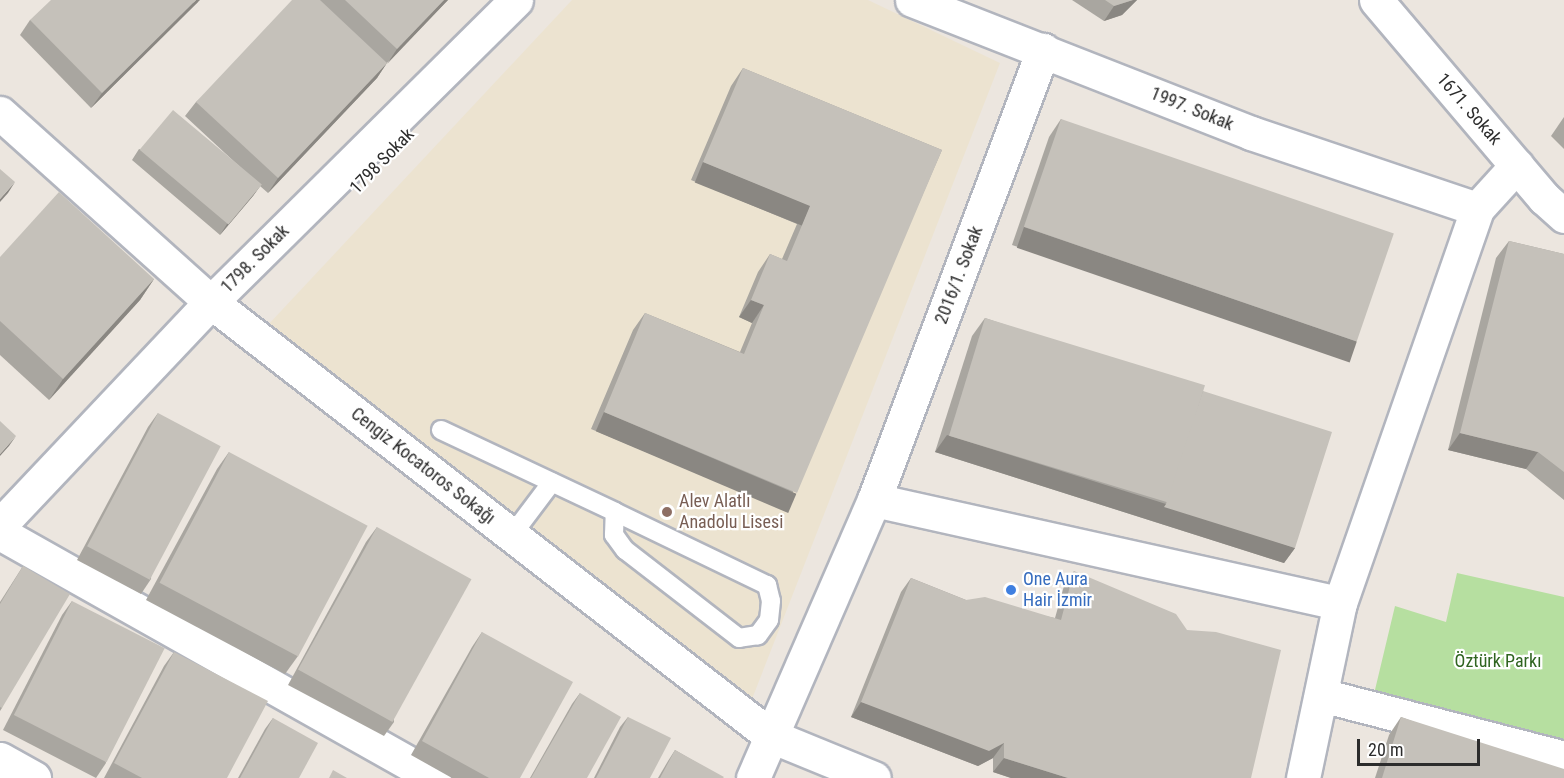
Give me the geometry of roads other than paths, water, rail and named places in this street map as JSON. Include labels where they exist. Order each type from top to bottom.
[{"type":"street","name":"1798. Sokak","points":[[0,525],[211,302],[516,0]]},
{"type":"street","name":"1798 Sokak","points":[[211,302],[268,277],[538,0]]},
{"type":"street","name":"1997. Sokak","points":[[912,0],[1251,133],[1477,209]]},
{"type":"street","name":"1671. Sokak","points":[[1376,0],[1517,165],[1564,216]]},
{"type":"street","name":"2016/1. Sokak","points":[[753,778],[874,500],[1043,51]]},
{"type":"street","name":"Cengiz Kocatoros Sokağı","points":[[0,113],[211,302],[771,736],[874,778]]},
{"type":"street","points":[[1303,778],[1340,603],[1477,209],[1517,165]]},
{"type":"street","points":[[874,500],[1340,603]]},
{"type":"street","points":[[0,533],[434,778]]},
{"type":"street","points":[[1321,695],[1564,758]]},
{"type":"street","points":[[0,759],[34,778]]},
{"type":"lane","points":[[441,430],[552,482],[615,512],[767,585],[771,601],[769,620],[758,635],[739,638],[625,550],[614,535],[615,512]]},
{"type":"lane","points":[[512,535],[552,482]]},
{"type":"place","name":"Alev Alatlı Anadolu Lisesi","points":[[667,512]]},
{"type":"place","name":"One Aura Hair İzmir","points":[[1011,590]]},
{"type":"park label","name":"Öztürk Parkı","points":[[1498,661]]}]
